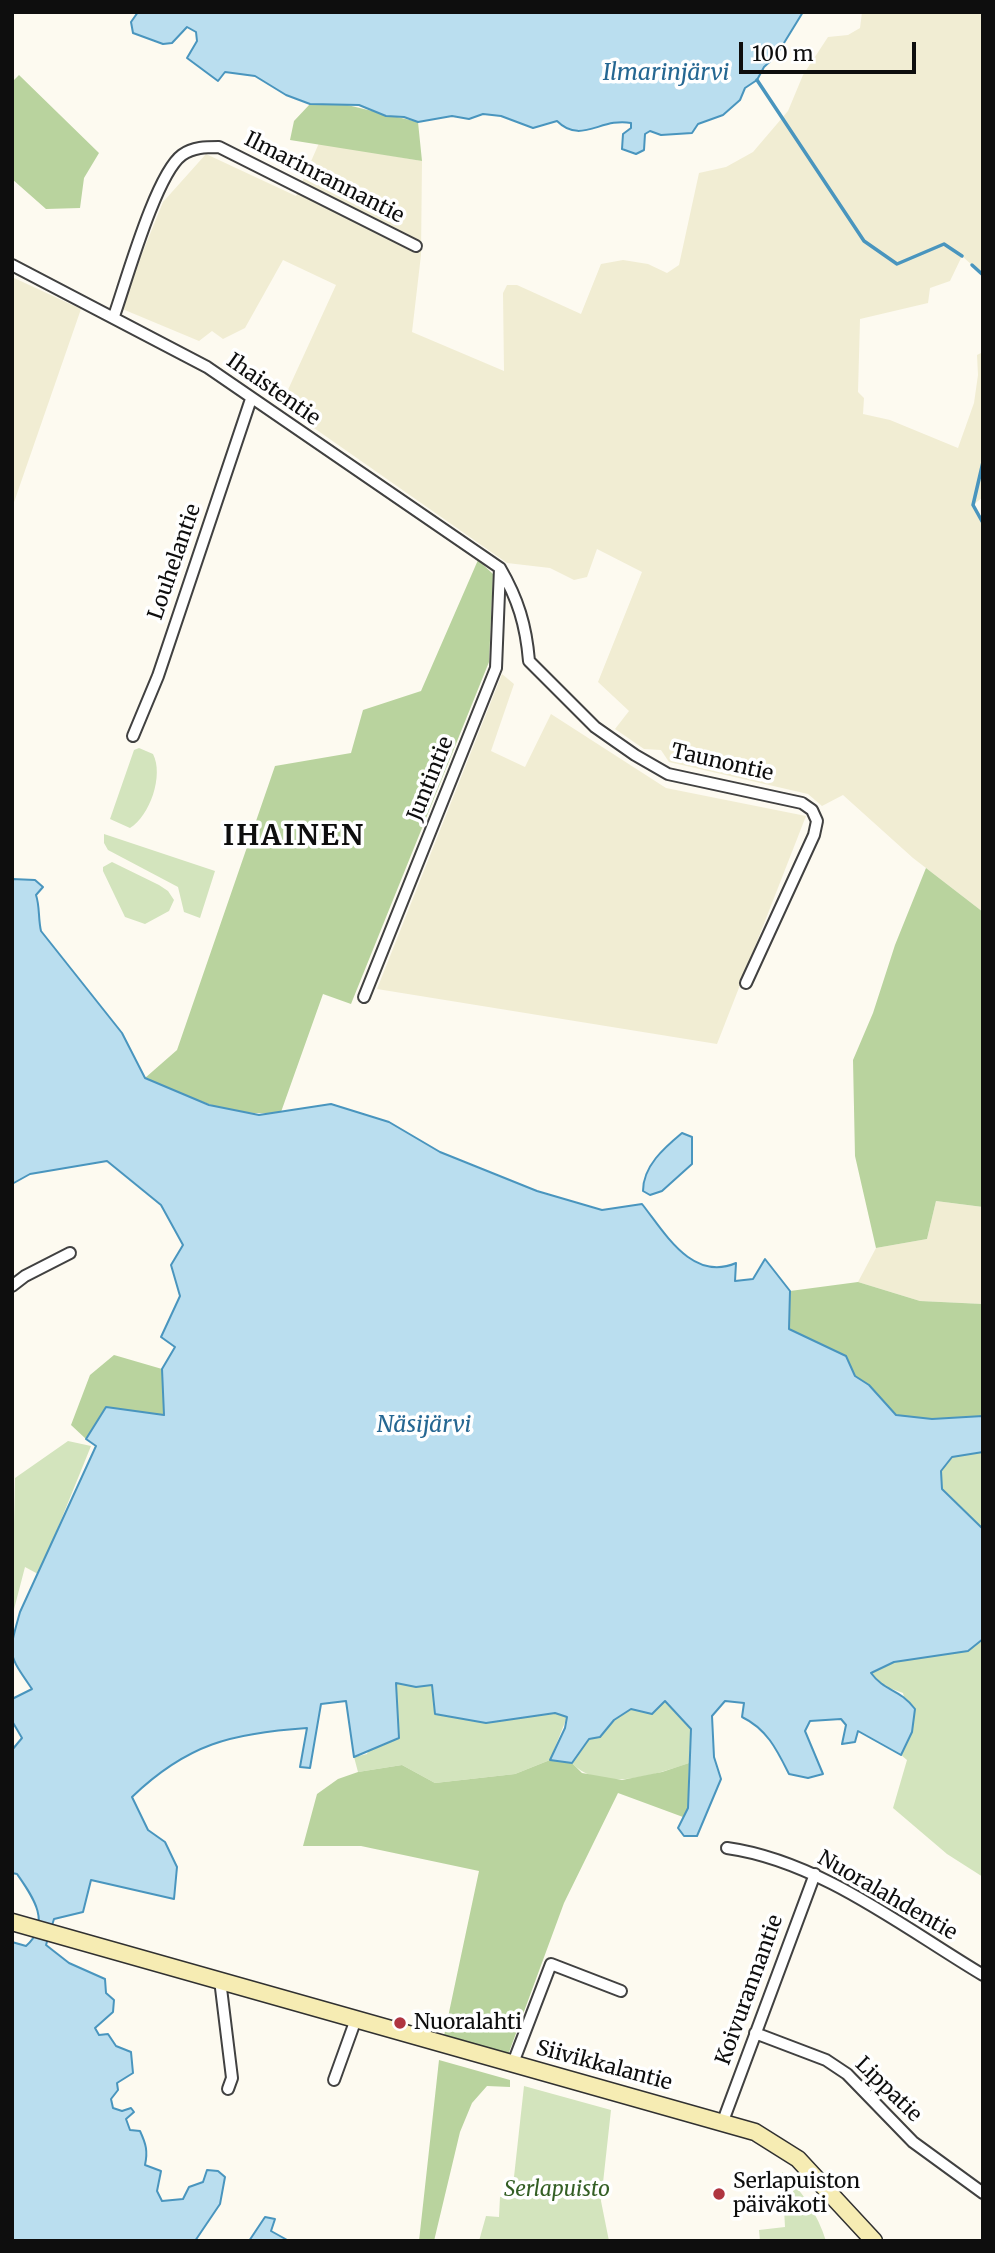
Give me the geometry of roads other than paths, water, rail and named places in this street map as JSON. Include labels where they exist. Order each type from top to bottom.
[{"type":"main road","name":"Siivikkalantie","points":[[12,1922],[755,2132],[789,2152],[871,2240]]},
{"type":"street","name":"Ilmarinrannantie","points":[[114,316],[165,178],[179,157],[202,147],[219,147],[416,246]]},
{"type":"street","name":"Ihaistentie","points":[[12,265],[207,367],[500,568]]},
{"type":"street","name":"Louhelantie","points":[[133,737],[158,676],[251,399]]},
{"type":"street","name":"Taunontie","points":[[500,568],[517,598],[527,632],[529,661],[595,727],[668,774],[775,795],[802,803],[812,810],[817,821],[814,835],[746,983]]},
{"type":"street","name":"Juntintie","points":[[364,997],[496,668],[500,568]]},
{"type":"street","points":[[12,1286],[71,1253]]},
{"type":"street","name":"Nuoralahdentie","points":[[727,1848],[756,1852],[814,1874],[983,1975]]},
{"type":"street","name":"Koivurannantie","points":[[723,2121],[814,1874]]},
{"type":"street","points":[[513,2063],[551,1964],[621,1991]]},
{"type":"street","points":[[220,1980],[232,2078],[228,2089]]},
{"type":"street","points":[[334,2080],[356,2019]]},
{"type":"street","name":"Lippatie","points":[[755,2033],[826,2060],[846,2074],[913,2142],[983,2193]]},
{"type":"water","name":"Ilmarinjärvi","points":[[138,12],[803,12],[776,56],[764,67],[757,80],[745,88],[740,100],[723,115],[698,124],[692,133],[661,135],[650,131],[645,134],[644,150],[636,154],[622,149],[623,134],[631,128],[631,123],[620,122],[574,131],[557,121],[533,128],[501,116],[483,114],[469,119],[452,116],[418,122],[404,117],[386,116],[359,105],[310,104],[286,95],[255,76],[225,72],[218,81],[187,58],[197,41],[196,32],[187,27],[172,43],[163,44],[133,33],[131,22]]},
{"type":"water","name":"Näsijärvi","points":[[12,879],[35,880],[43,887],[36,895],[41,931],[122,1033],[145,1078],[209,1105],[259,1115],[331,1104],[389,1122],[440,1152],[537,1191],[602,1210],[642,1204],[670,1240],[693,1260],[706,1266],[720,1267],[736,1263],[735,1281],[753,1279],[765,1259],[790,1291],[789,1329],[846,1356],[855,1376],[869,1385],[896,1415],[932,1419],[983,1416],[983,1452],[952,1457],[941,1471],[942,1489],[983,1529],[983,1639],[968,1651],[894,1662],[871,1673],[915,1709],[912,1732],[901,1755],[858,1731],[855,1742],[842,1744],[846,1725],[841,1719],[810,1721],[805,1731],[823,1774],[808,1778],[789,1774],[765,1734],[742,1717],[744,1703],[725,1701],[712,1716],[714,1757],[721,1779],[697,1836],[684,1836],[678,1828],[688,1808],[691,1729],[665,1701],[652,1714],[631,1709],[614,1720],[600,1737],[589,1739],[572,1763],[550,1760],[565,1728],[567,1717],[555,1713],[486,1723],[435,1714],[432,1685],[416,1687],[396,1683],[399,1738],[354,1757],[346,1701],[321,1704],[310,1768],[300,1767],[307,1728],[256,1733],[212,1744],[192,1753],[152,1779],[132,1797],[148,1830],[165,1842],[177,1867],[174,1899],[91,1880],[83,1912],[54,1919],[46,1945],[69,1963],[105,1979],[106,1993],[114,2000],[113,2012],[95,2028],[99,2035],[108,2034],[116,2046],[131,2052],[133,2073],[117,2083],[118,2090],[111,2099],[113,2108],[122,2111],[131,2108],[134,2112],[126,2119],[130,2130],[140,2131],[145,2144],[145,2165],[161,2171],[157,2191],[162,2201],[183,2199],[189,2187],[203,2182],[207,2170],[218,2171],[225,2177],[220,2204],[195,2241],[12,2241],[12,1942],[26,1946],[34,1937],[39,1919],[29,1892],[17,1874],[12,1873],[12,1750],[22,1738],[12,1721],[12,1699],[32,1689],[14,1660],[13,1637],[20,1612],[96,1446],[86,1439],[106,1407],[164,1415],[162,1369],[175,1347],[161,1337],[180,1296],[171,1265],[183,1245],[161,1205],[107,1161],[30,1174],[12,1184]]},
{"type":"water","points":[[682,1133],[692,1137],[692,1164],[662,1191],[650,1195],[643,1191],[651,1166],[662,1151]]},
{"type":"water","points":[[265,2217],[275,2219],[271,2231],[289,2241],[249,2241]]},
{"type":"waterway","points":[[757,80],[864,241],[897,264],[944,244],[962,256]]},
{"type":"waterway","points":[[972,265],[983,275]]},
{"type":"waterway","points":[[983,462],[973,505],[983,523]]},
{"type":"place","name":"Nuoralahti","points":[[400,2023]]},
{"type":"place","name":"Serlapuiston päiväkoti","points":[[719,2194]]},
{"type":"district","name":"IHAINEN","points":[[294,837]]},
{"type":"park label","name":"Serlapuisto","points":[[557,2190]]}]
